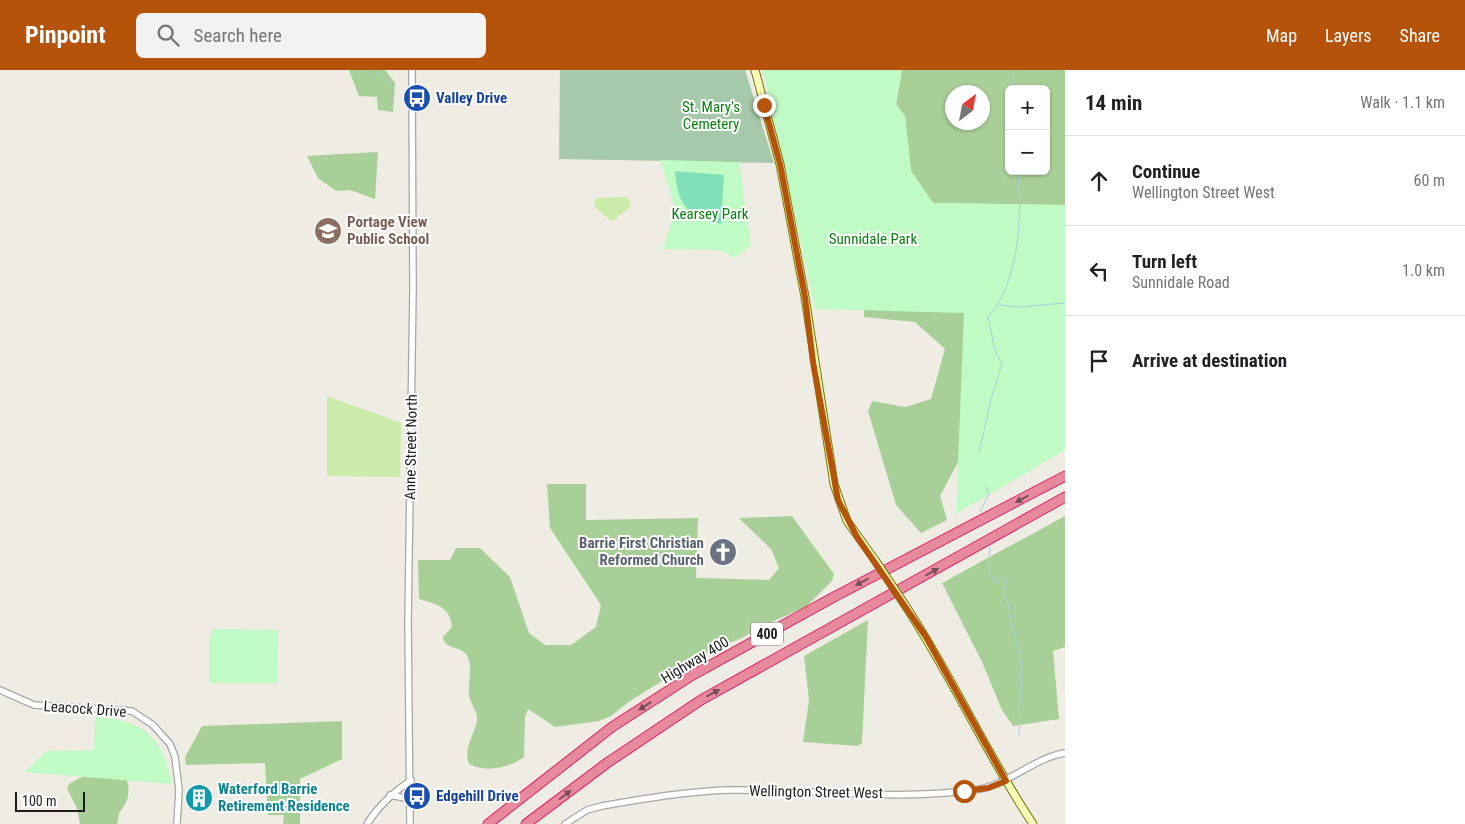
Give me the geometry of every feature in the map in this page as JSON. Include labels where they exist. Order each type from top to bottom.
[{"type":"highway","name":"Highway 400","points":[[488,824],[612,727],[691,676],[832,598],[1065,476]]},
{"type":"highway","name":"400","points":[[526,824],[608,762],[701,700],[1065,497]]},
{"type":"highway","points":[[1023,520],[1065,502]]},
{"type":"main road","points":[[755,70],[780,164],[805,297],[834,484],[847,521],[905,605],[946,671],[1006,781],[1033,824]]},
{"type":"street","name":"Anne Street North","points":[[410,824],[408,621],[413,298],[412,70]]},
{"type":"street","name":"Leacock Drive","points":[[0,690],[34,705],[132,711],[153,725],[170,744],[175,758],[179,790],[177,824]]},
{"type":"street","name":"Wellington Street West","points":[[565,824],[587,810],[602,806],[714,791],[895,794],[974,790],[1006,781],[1046,760],[1065,753]]},
{"type":"street","points":[[367,824],[376,809],[390,795],[411,780]]},
{"type":"street","points":[[390,795],[405,798],[411,802]]},
{"type":"green space","points":[[349,70],[385,70],[395,83],[393,112],[378,110],[377,97],[359,96]]},
{"type":"green space","name":"St. Mary's Cemetery","points":[[560,70],[745,70],[774,163],[559,159]]},
{"type":"green space","name":"Sunnidale Park","points":[[763,70],[902,70],[896,104],[905,116],[911,171],[933,203],[1065,205],[1065,450],[956,514],[964,313],[815,309]]},
{"type":"green space","points":[[902,70],[1065,70],[1065,205],[933,203],[911,171],[905,116],[896,104]]},
{"type":"green space","points":[[378,152],[375,199],[350,190],[336,191],[318,178],[307,156]]},
{"type":"green space","name":"Kearsey Park","points":[[660,160],[739,162],[751,246],[734,258],[725,252],[717,250],[663,249],[675,208]]},
{"type":"green space","points":[[675,171],[724,175],[721,224],[701,218],[687,208],[679,193]]},
{"type":"green space","points":[[626,197],[631,203],[629,208],[611,221],[595,207],[594,201],[598,198]]},
{"type":"green space","points":[[967,291],[959,460],[940,496],[947,520],[921,533],[896,505],[868,411],[872,401],[905,407],[931,399],[945,349],[915,322],[864,317],[864,302]]},
{"type":"green space","points":[[327,396],[401,423],[400,477],[327,476]]},
{"type":"green space","points":[[547,484],[586,484],[586,520],[698,518],[696,578],[769,580],[779,568],[771,549],[739,518],[792,516],[834,574],[832,581],[806,607],[762,626],[742,638],[712,650],[630,701],[611,716],[599,721],[555,727],[528,709],[525,717],[524,757],[511,764],[497,768],[475,767],[469,764],[467,757],[467,751],[477,723],[477,717],[469,695],[469,660],[464,652],[444,641],[443,637],[452,627],[451,620],[446,611],[442,607],[419,599],[418,560],[450,560],[456,548],[480,548],[510,577],[529,633],[545,645],[571,645],[596,627],[601,605],[550,528]]},
{"type":"green space","points":[[1065,516],[1065,647],[1053,651],[1059,719],[1013,726],[1002,710],[982,662],[942,583]]},
{"type":"green space","points":[[868,620],[862,743],[858,746],[803,742],[809,700],[804,656]]},
{"type":"green space","points":[[213,629],[278,630],[277,683],[209,683],[209,640]]},
{"type":"green space","points":[[95,717],[126,722],[148,734],[156,742],[163,754],[172,784],[25,772],[47,751],[94,750]]},
{"type":"green space","points":[[342,721],[342,759],[300,779],[300,824],[283,824],[284,815],[268,815],[265,763],[186,765],[185,757],[202,726]]},
{"type":"green space","points":[[83,776],[127,780],[128,798],[119,813],[117,824],[80,824],[77,808],[67,789],[69,784]]},
{"type":"waterway","points":[[374,70],[392,87]]},
{"type":"waterway","points":[[1013,70],[1013,85]]},
{"type":"waterway","points":[[979,453],[991,399],[1002,364],[995,351],[988,317],[999,302],[1013,267],[1019,228],[1018,175]]},
{"type":"waterway","points":[[999,305],[1021,307],[1065,303]]},
{"type":"waterway","points":[[980,512],[989,494],[986,487]]},
{"type":"waterway","points":[[990,548],[989,574],[996,583],[1004,578],[1007,581],[1003,593],[1007,600],[1021,664],[1019,735]]},
{"type":"place","name":"Valley Drive","points":[[417,98]]},
{"type":"place","name":"Portage View Public School","points":[[328,231]]},
{"type":"place","name":"Barrie First Christian Reformed Church","points":[[723,552]]},
{"type":"place","name":"Edgehill Drive","points":[[417,796]]},
{"type":"place","name":"Waterford Barrie Retirement Residence","points":[[199,798]]},
{"type":"route","points":[[764,105],[780,164],[805,297],[813,362],[838,500],[847,521],[857,537],[875,560],[926,637],[1006,781],[988,788],[964,791]]}]
